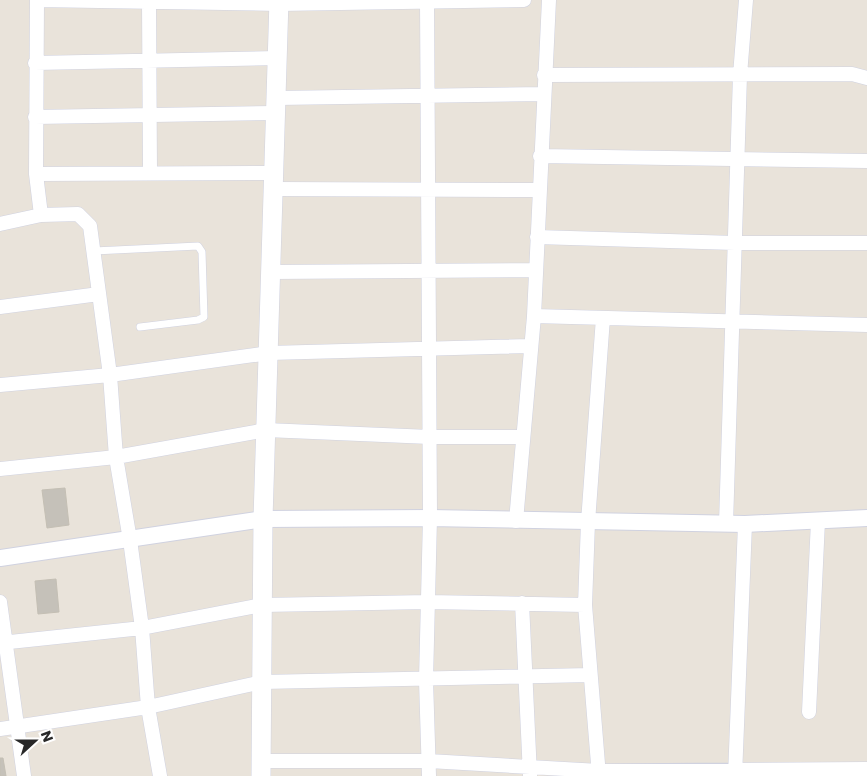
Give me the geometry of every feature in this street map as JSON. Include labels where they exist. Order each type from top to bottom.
[{"type":"main road","points":[[261,768],[263,519],[279,2]]},
{"type":"street","points":[[41,215],[36,174],[35,63],[37,0],[279,2],[524,0]]},
{"type":"street","points":[[516,521],[534,316],[538,190],[549,0]]},
{"type":"street","points":[[726,524],[740,75],[746,0]]},
{"type":"street","points":[[149,1],[148,115],[150,172]]},
{"type":"street","points":[[427,1],[430,518],[426,680],[429,776]]},
{"type":"street","points":[[35,63],[278,58]]},
{"type":"street","points":[[544,75],[852,74],[867,78]]},
{"type":"street","points":[[35,117],[148,115],[428,96],[543,94]]},
{"type":"street","points":[[540,156],[867,161]]},
{"type":"street","points":[[36,174],[150,172],[428,191],[538,190]]},
{"type":"street","points":[[0,224],[41,215],[78,214],[90,226],[110,375],[116,457],[130,540],[142,628],[148,707],[160,776]]},
{"type":"street","points":[[536,237],[735,243],[867,243]]},
{"type":"street","points":[[271,272],[535,270]]},
{"type":"street","points":[[0,307],[99,294]]},
{"type":"street","points":[[534,316],[732,323],[867,325]]},
{"type":"street","points":[[599,774],[585,605],[588,522],[603,318]]},
{"type":"street","points":[[0,385],[110,375],[269,353],[531,346]]},
{"type":"street","points":[[0,469],[116,457],[266,430],[430,437],[523,437]]},
{"type":"street","points":[[0,558],[263,519],[430,518],[745,524],[867,518]]},
{"type":"street","points":[[809,712],[818,520]]},
{"type":"street","points":[[736,773],[745,524]]},
{"type":"street","points":[[0,602],[2,642],[19,726],[24,776]]},
{"type":"street","points":[[2,642],[142,628],[262,605],[428,602],[585,605]]},
{"type":"street","points":[[522,604],[530,772]]},
{"type":"street","points":[[0,729],[148,707],[262,682],[590,675]]},
{"type":"street","points":[[261,768],[429,761],[530,772],[599,774],[736,773],[867,769]]},
{"type":"lane","points":[[94,251],[198,246],[200,249],[204,317],[198,320],[140,327]]},
{"type":"building","points":[[65,488],[69,525],[47,528],[42,490]]},
{"type":"building","points":[[56,579],[59,612],[38,614],[35,581]]},
{"type":"building","points":[[0,758],[3,758],[6,776],[0,776]]}]
